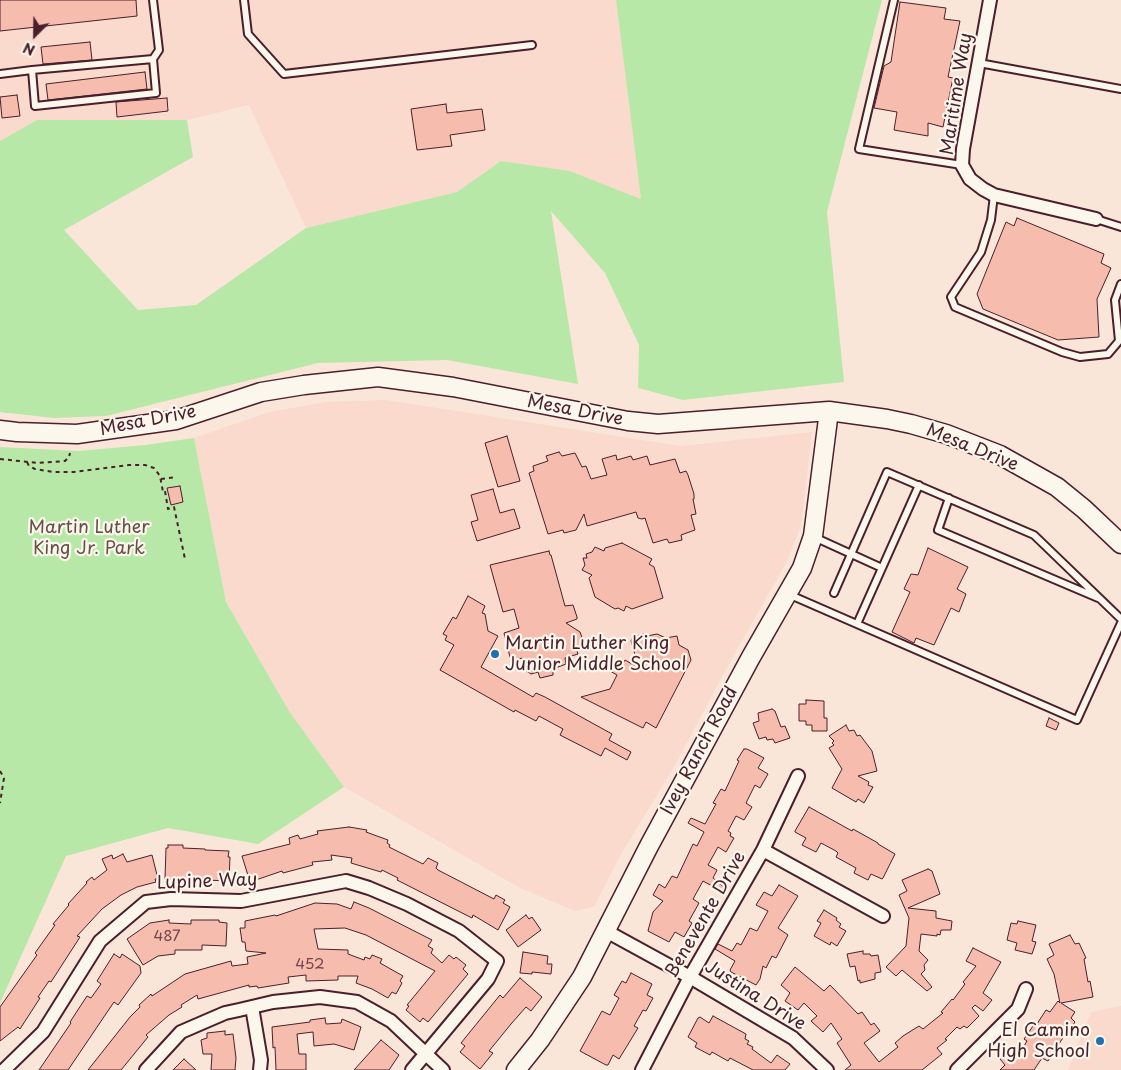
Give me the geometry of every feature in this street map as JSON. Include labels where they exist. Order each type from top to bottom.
[{"type":"main road","name":"Mesa Drive","points":[[0,430],[86,433],[176,420],[261,392],[378,377],[453,387],[628,422],[658,424],[829,411],[911,424],[946,434],[1000,456],[1057,488],[1084,509],[1121,544]]},
{"type":"main road","name":"Ivey Ranch Road","points":[[516,1070],[540,1040],[582,977],[751,657],[802,568],[813,536],[829,411]]},
{"type":"street","name":"Maritime Way","points":[[990,0],[963,149],[962,165],[970,179],[994,195],[1096,219]]},
{"type":"street","name":"Benevente Drive","points":[[642,1070],[690,977],[763,850],[798,776]]},
{"type":"street","points":[[763,850],[883,916]]},
{"type":"street","name":"Lupine Way","points":[[4,1070],[43,1032],[100,942],[146,902],[172,899],[241,901],[346,881],[370,888],[407,904],[450,926],[497,961],[488,978],[425,1054]]},
{"type":"street","name":"Justina Drive","points":[[606,931],[690,977],[794,1038],[828,1070]]},
{"type":"street","points":[[957,1070],[1018,1009],[1026,989]]},
{"type":"street","points":[[146,1070],[181,1032],[225,1013],[273,1002],[320,997],[357,1002],[391,1021],[443,1070]]},
{"type":"street","points":[[252,1007],[261,1060],[260,1070]]},
{"type":"street","points":[[412,1070],[425,1054]]},
{"type":"lane","points":[[32,70],[35,106],[156,93],[153,60],[159,50],[153,0]]},
{"type":"lane","points":[[244,0],[248,34],[284,74],[532,45]]},
{"type":"lane","points":[[894,0],[859,150],[962,165]]},
{"type":"lane","points":[[0,74],[153,60]]},
{"type":"lane","points":[[979,63],[1121,89]]},
{"type":"lane","points":[[994,195],[991,220],[981,252],[951,297],[956,307],[1062,352],[1080,356],[1108,354],[1119,340],[1115,300],[1121,284]]},
{"type":"lane","points":[[1096,219],[1121,227]]},
{"type":"lane","points":[[787,594],[1077,720],[1121,621],[1034,535],[887,472],[834,593]]},
{"type":"lane","points":[[858,624],[919,486]]},
{"type":"lane","points":[[949,498],[938,530],[1101,600]]},
{"type":"lane","points":[[813,536],[882,568]]},
{"type":"path","points":[[0,459],[28,462],[65,461],[70,453]]},
{"type":"path","points":[[28,462],[35,469],[53,472],[74,472],[129,465],[145,465],[154,468],[160,476],[168,509],[174,508],[185,559]]},
{"type":"path","points":[[161,480],[176,476]]},
{"type":"path","points":[[0,771],[4,778],[0,803]]},
{"type":"shaded area","points":[[0,0],[616,0],[641,199],[570,171],[501,161],[457,192],[306,228],[249,105],[187,120],[37,120],[0,141]]},
{"type":"shaded area","name":"Martin Luther King Junior Middle School","points":[[386,400],[681,446],[812,432],[801,526],[787,561],[674,767],[620,856],[594,907],[575,911],[520,888],[344,787],[289,711],[226,602],[194,438],[269,412],[326,402]]},
{"type":"shaded area","name":"El Camino High School","points":[[1121,1006],[1121,1070],[1068,1070],[1091,1012]]},
{"type":"green space","points":[[616,0],[882,0],[827,212],[844,382],[683,400],[638,388],[639,345],[605,273],[551,211],[578,384],[447,360],[318,363],[106,416],[54,418],[0,412],[0,141],[37,120],[187,120],[193,157],[64,230],[138,310],[196,305],[306,228],[457,192],[501,161],[570,171],[641,199]]},
{"type":"green space","name":"Martin Luther King Jr. Park","points":[[194,438],[226,602],[289,711],[344,787],[258,844],[168,828],[66,856],[0,1003],[0,447],[79,451]]},
{"type":"building","points":[[0,0],[136,0],[137,16],[0,31]]},
{"type":"building","points":[[900,2],[946,8],[944,19],[960,21],[948,77],[953,78],[943,127],[928,123],[928,136],[894,130],[897,112],[874,108],[884,66],[891,62]]},
{"type":"building","points":[[90,42],[92,60],[43,64],[41,47]]},
{"type":"building","points":[[145,72],[147,89],[48,100],[46,84]]},
{"type":"building","points":[[17,95],[20,116],[2,118],[0,97]]},
{"type":"building","points":[[167,98],[168,111],[117,117],[116,102]]},
{"type":"building","points":[[446,104],[447,113],[482,109],[485,130],[450,135],[452,146],[417,150],[411,109]]},
{"type":"building","points":[[1017,218],[1104,254],[1101,263],[1111,268],[1097,299],[1099,337],[1058,340],[983,309],[977,294],[1006,222],[1014,226]]},
{"type":"building","points":[[507,436],[520,481],[498,487],[485,443]]},
{"type":"building","points":[[559,452],[562,456],[575,453],[582,467],[586,466],[591,479],[607,475],[602,459],[616,455],[617,460],[631,456],[633,460],[647,456],[650,465],[675,459],[680,473],[686,471],[694,494],[696,514],[691,515],[695,530],[681,535],[682,540],[669,543],[667,539],[653,543],[645,518],[638,518],[636,512],[587,526],[584,514],[576,530],[564,533],[563,530],[548,534],[529,473],[534,471],[533,466],[548,461],[546,456]]},
{"type":"building","points":[[180,486],[183,502],[171,505],[167,488]]},
{"type":"building","points":[[493,489],[500,513],[514,509],[520,528],[477,541],[471,522],[478,520],[471,495]]},
{"type":"building","points":[[622,543],[652,559],[649,564],[654,567],[663,598],[632,609],[626,606],[624,611],[618,608],[615,609],[595,597],[589,578],[592,575],[582,570],[585,565],[583,558],[587,558],[586,554],[592,552],[595,547],[604,551],[605,548]]},
{"type":"building","points":[[928,548],[968,567],[957,589],[966,594],[959,612],[951,608],[934,645],[916,638],[914,643],[892,632],[910,592],[904,589],[911,574],[918,575]]},
{"type":"building","points":[[549,551],[565,606],[573,605],[577,617],[577,619],[566,623],[580,632],[585,646],[583,647],[584,649],[577,651],[578,654],[565,658],[566,664],[553,669],[553,675],[540,678],[538,672],[531,674],[525,670],[522,658],[513,661],[510,657],[504,633],[519,628],[514,609],[503,612],[490,565]]},
{"type":"building","points":[[468,596],[485,606],[482,613],[485,614],[488,631],[498,636],[481,667],[533,697],[536,693],[545,697],[612,734],[609,740],[631,752],[627,760],[605,748],[601,756],[560,735],[563,729],[539,716],[536,721],[515,710],[514,712],[440,670],[454,645],[445,640],[447,636],[443,634],[453,617],[456,619]]},
{"type":"building","points":[[643,634],[647,636],[657,634],[666,638],[677,636],[679,645],[688,650],[691,660],[656,728],[646,722],[643,728],[581,697],[610,689],[617,675],[610,671],[614,664],[621,667],[625,660],[639,668],[631,641],[633,637]]},
{"type":"building","points":[[806,700],[824,701],[824,718],[827,718],[827,731],[812,731],[812,725],[806,725],[806,721],[799,721],[799,704],[806,704]]},
{"type":"building","points":[[772,709],[775,711],[781,727],[785,726],[790,738],[775,743],[773,739],[767,740],[766,737],[759,739],[753,723],[759,721],[758,713]]},
{"type":"building","points":[[1049,718],[1059,723],[1056,730],[1046,726]]},
{"type":"building","points":[[846,725],[849,731],[854,730],[857,736],[860,735],[872,751],[877,771],[858,776],[869,782],[868,785],[873,787],[864,803],[858,799],[856,802],[832,788],[842,769],[829,748],[834,745],[832,743],[834,741],[829,736]]},
{"type":"building","points":[[744,749],[764,758],[758,768],[768,774],[760,788],[755,785],[746,803],[752,807],[744,820],[736,816],[728,831],[731,833],[730,836],[734,838],[726,852],[718,847],[708,865],[717,870],[713,878],[725,888],[723,892],[703,881],[693,899],[699,903],[689,921],[692,923],[684,937],[675,932],[669,942],[648,931],[653,912],[663,901],[653,895],[659,884],[665,888],[672,876],[677,878],[693,844],[697,846],[704,832],[688,823],[691,818],[705,824],[716,804],[713,803],[721,789],[725,791],[739,761],[737,760]]},
{"type":"building","points":[[809,807],[852,831],[853,829],[895,854],[883,878],[871,874],[868,880],[854,873],[856,868],[836,857],[838,853],[836,851],[821,843],[816,852],[802,845],[806,838],[795,831]]},
{"type":"building","points":[[349,827],[367,830],[366,832],[388,840],[389,847],[423,864],[428,858],[438,863],[436,868],[438,870],[494,899],[496,895],[505,900],[503,903],[510,907],[498,930],[473,915],[472,918],[397,880],[398,878],[382,870],[381,872],[351,863],[352,858],[331,855],[332,860],[312,862],[313,865],[283,873],[282,871],[250,882],[242,856],[290,844],[289,838],[298,835],[300,839],[318,834],[317,831]]},
{"type":"building","points":[[168,845],[183,845],[183,848],[229,851],[229,881],[205,880],[205,882],[165,879],[166,848],[168,848]]},
{"type":"building","points":[[123,854],[127,862],[152,855],[158,879],[155,879],[156,882],[137,887],[121,895],[102,909],[77,936],[80,937],[51,982],[49,981],[38,997],[40,998],[20,1029],[18,1027],[0,1041],[0,1007],[37,955],[35,953],[55,925],[53,924],[86,882],[92,877],[94,880],[107,870],[102,859],[112,855],[113,859]]},
{"type":"building","points":[[928,869],[932,871],[940,894],[908,908],[936,911],[936,918],[952,921],[951,930],[941,930],[940,935],[921,934],[919,951],[928,960],[924,965],[925,970],[921,974],[932,987],[927,991],[902,970],[896,976],[886,967],[906,946],[909,918],[899,895],[907,891],[902,880]]},
{"type":"building","points":[[779,885],[798,896],[778,928],[788,935],[776,958],[772,956],[766,968],[763,966],[760,979],[756,985],[731,972],[730,970],[735,961],[715,949],[718,944],[732,951],[737,943],[741,945],[750,928],[757,931],[768,911],[756,905],[764,892],[772,896]]},
{"type":"building","points":[[354,902],[432,940],[428,946],[433,949],[431,953],[442,963],[449,955],[454,959],[456,957],[466,965],[463,969],[468,974],[428,1022],[423,1018],[420,1022],[406,1010],[409,1006],[407,1005],[435,971],[366,935],[345,928],[314,929],[318,949],[348,950],[348,954],[364,960],[365,957],[370,959],[372,955],[382,959],[380,963],[403,976],[400,981],[402,983],[396,994],[392,992],[388,998],[356,983],[358,976],[338,976],[338,980],[306,981],[306,975],[288,977],[289,983],[258,988],[257,986],[249,987],[249,985],[198,999],[197,995],[181,1005],[182,1007],[169,1015],[146,1035],[148,1037],[121,1070],[88,1070],[140,1007],[139,1005],[151,994],[152,996],[185,974],[231,961],[232,966],[248,964],[247,957],[266,953],[246,951],[245,942],[242,942],[240,928],[245,928],[245,921],[276,916],[315,903],[337,904],[351,909]]},
{"type":"building","points":[[824,910],[837,918],[836,920],[841,924],[839,927],[846,931],[837,946],[831,942],[830,945],[814,936],[821,923],[817,921]]},
{"type":"building","points":[[526,915],[529,919],[532,917],[541,930],[518,947],[506,930]]},
{"type":"building","points":[[169,920],[169,923],[191,924],[191,920],[219,920],[219,922],[227,923],[226,946],[202,945],[202,950],[175,950],[175,954],[158,956],[143,965],[127,939],[150,923]]},
{"type":"building","points":[[1018,921],[1036,925],[1032,941],[1036,942],[1032,954],[1015,950],[1017,943],[1007,940],[1011,923],[1017,924]]},
{"type":"building","points":[[1070,935],[1075,944],[1079,943],[1086,958],[1084,959],[1088,982],[1090,981],[1093,997],[1061,1003],[1075,1012],[1071,1018],[1075,1022],[1048,1061],[1042,1058],[1034,1070],[1000,1070],[1005,1065],[1000,1059],[1009,1051],[1018,1056],[1027,1041],[1024,1039],[1033,1026],[1035,1027],[1046,1010],[1050,1012],[1058,1001],[1060,1003],[1054,974],[1047,959],[1054,955],[1049,944]]},
{"type":"building","points":[[973,948],[1001,962],[983,993],[992,1000],[983,1011],[975,1005],[972,1008],[979,1016],[967,1028],[964,1026],[960,1029],[957,1027],[945,1039],[947,1040],[937,1048],[942,1054],[922,1070],[845,1070],[851,1065],[837,1043],[842,1039],[831,1023],[823,1032],[811,1021],[817,1016],[804,1003],[798,1010],[785,1001],[790,993],[781,985],[795,967],[824,991],[830,985],[858,1014],[862,1012],[871,1025],[874,1023],[880,1031],[864,1043],[879,1062],[898,1047],[895,1043],[903,1036],[919,1026],[923,1029],[943,1013],[941,1012],[953,1000],[965,984],[963,982],[976,966],[966,961]]},
{"type":"building","points":[[863,951],[863,954],[878,955],[881,972],[875,973],[875,979],[860,983],[855,966],[850,967],[847,954]]},
{"type":"building","points":[[523,952],[548,956],[547,964],[552,964],[551,974],[520,973]]},
{"type":"building","points":[[114,954],[120,958],[122,954],[140,966],[141,973],[118,1005],[114,1002],[68,1070],[39,1070],[87,996],[91,998],[101,984],[97,981]]},
{"type":"building","points":[[631,973],[652,984],[647,995],[653,998],[646,1011],[643,1010],[634,1026],[638,1028],[619,1059],[613,1055],[608,1065],[606,1065],[580,1051],[602,1011],[610,1015],[619,998],[614,995],[622,981],[626,983]]},
{"type":"building","points":[[520,978],[542,997],[531,1011],[526,1007],[511,1024],[489,1051],[493,1053],[480,1069],[460,1052],[465,1046],[461,1043],[500,995],[503,998]]},
{"type":"building","points":[[713,1016],[746,1034],[745,1039],[749,1041],[747,1044],[771,1063],[777,1055],[790,1064],[785,1070],[753,1070],[730,1058],[728,1061],[712,1052],[710,1055],[695,1047],[697,1043],[688,1037],[698,1018],[700,1017],[709,1023]]},
{"type":"building","points":[[325,1018],[326,1024],[341,1023],[342,1019],[361,1027],[354,1050],[334,1044],[314,1046],[313,1032],[297,1034],[299,1054],[306,1054],[306,1070],[276,1070],[272,1027]]},
{"type":"building","points":[[225,1031],[225,1035],[233,1034],[236,1058],[235,1070],[211,1070],[212,1054],[203,1054],[201,1040],[207,1038],[207,1033]]},
{"type":"building","points":[[381,1040],[399,1055],[389,1070],[354,1070]]},
{"type":"building","points":[[184,1059],[196,1070],[173,1070]]},
{"type":"place","name":"Martin Luther King Junior Middle School","points":[[495,654]]},
{"type":"place","name":"El Camino High School","points":[[1100,1041]]}]
